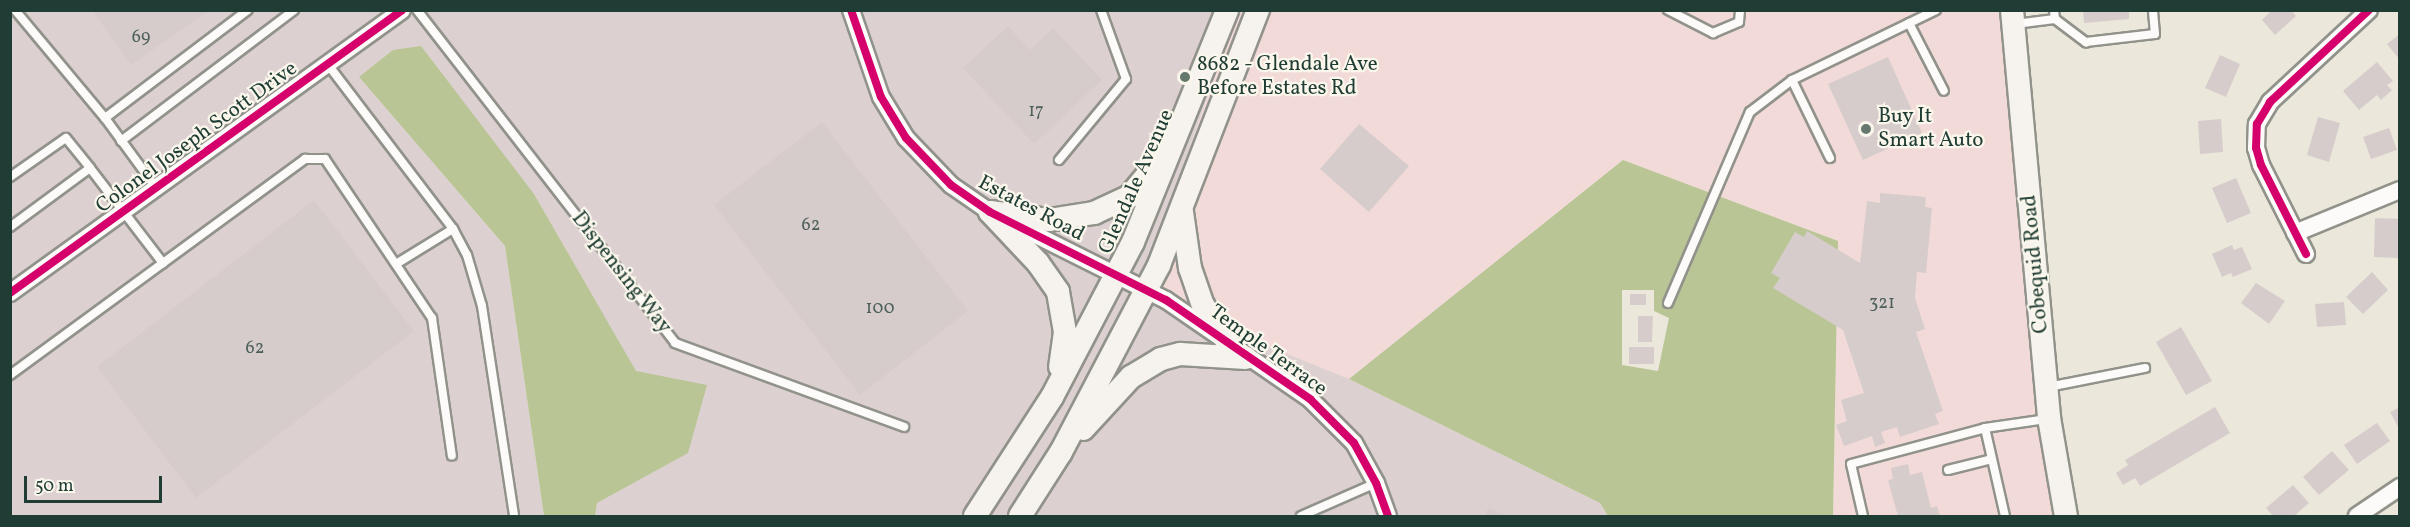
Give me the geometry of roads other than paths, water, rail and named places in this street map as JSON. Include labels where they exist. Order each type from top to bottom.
[{"type":"main road","name":"Glendale Avenue","points":[[975,516],[1052,397],[1116,273],[1178,133],[1227,10]]},
{"type":"main road","points":[[1020,516],[1061,452],[1147,289],[1182,212],[1258,10]]},
{"type":"main road","name":"Cobequid Road","points":[[2013,17],[2049,418],[2066,516]]},
{"type":"main road","points":[[990,212],[1049,220],[1094,213],[1129,197],[1178,133]]},
{"type":"main road","points":[[990,212],[1038,263],[1058,292],[1065,332],[1052,397]]},
{"type":"main road","points":[[1182,212],[1190,268],[1203,305],[1238,352]]},
{"type":"main road","points":[[1061,452],[1131,377],[1161,359],[1180,354],[1238,352]]},
{"type":"street","name":"Colonel Joseph Scott Drive","points":[[10,293],[329,66],[402,10]]},
{"type":"street","name":"Estates Road","points":[[851,10],[881,96],[906,138],[951,185],[990,212],[1116,273]]},
{"type":"street","points":[[2306,254],[2261,165],[2256,148],[2257,124],[2270,102],[2369,10]]},
{"type":"street","points":[[2295,233],[2400,190]]},
{"type":"street","name":"Temple Terrace","points":[[1116,273],[1147,289],[1310,399],[1354,443],[1376,483],[1388,516]]},
{"type":"street","points":[[2357,516],[2400,487]]},
{"type":"lane","points":[[15,10],[105,118],[157,189]]},
{"type":"lane","points":[[105,118],[248,10]]},
{"type":"lane","points":[[122,141],[294,10]]},
{"type":"lane","name":"Dispensing Way","points":[[417,10],[675,343],[904,427]]},
{"type":"lane","points":[[1059,160],[1126,79],[1101,10]]},
{"type":"lane","points":[[1668,10],[1713,33],[1739,22],[1740,10]]},
{"type":"lane","points":[[1668,303],[1750,112],[1792,80],[1936,10]]},
{"type":"lane","points":[[2013,17],[2054,15],[2086,42],[2156,34],[2153,10]]},
{"type":"lane","points":[[1909,23],[1944,91]]},
{"type":"lane","points":[[329,66],[453,229],[467,255],[482,306],[514,516]]},
{"type":"lane","points":[[1792,80],[1830,158]]},
{"type":"lane","points":[[10,177],[66,138],[163,263]]},
{"type":"lane","points":[[10,375],[305,159],[326,159],[432,318],[452,456]]},
{"type":"lane","points":[[10,227],[90,168]]},
{"type":"lane","points":[[396,264],[453,229]]},
{"type":"lane","points":[[2048,387],[2145,368]]},
{"type":"lane","points":[[1863,516],[1851,464],[1985,428],[2049,418]]},
{"type":"lane","points":[[1985,428],[2005,516]]},
{"type":"lane","points":[[1947,470],[1992,459]]},
{"type":"lane","points":[[1301,516],[1376,483]]},
{"type":"place","name":"8682 - Glendale Ave Before Estates Rd","points":[[1185,77]]},
{"type":"place","name":"Buy It Smart Auto","points":[[1866,129]]}]
